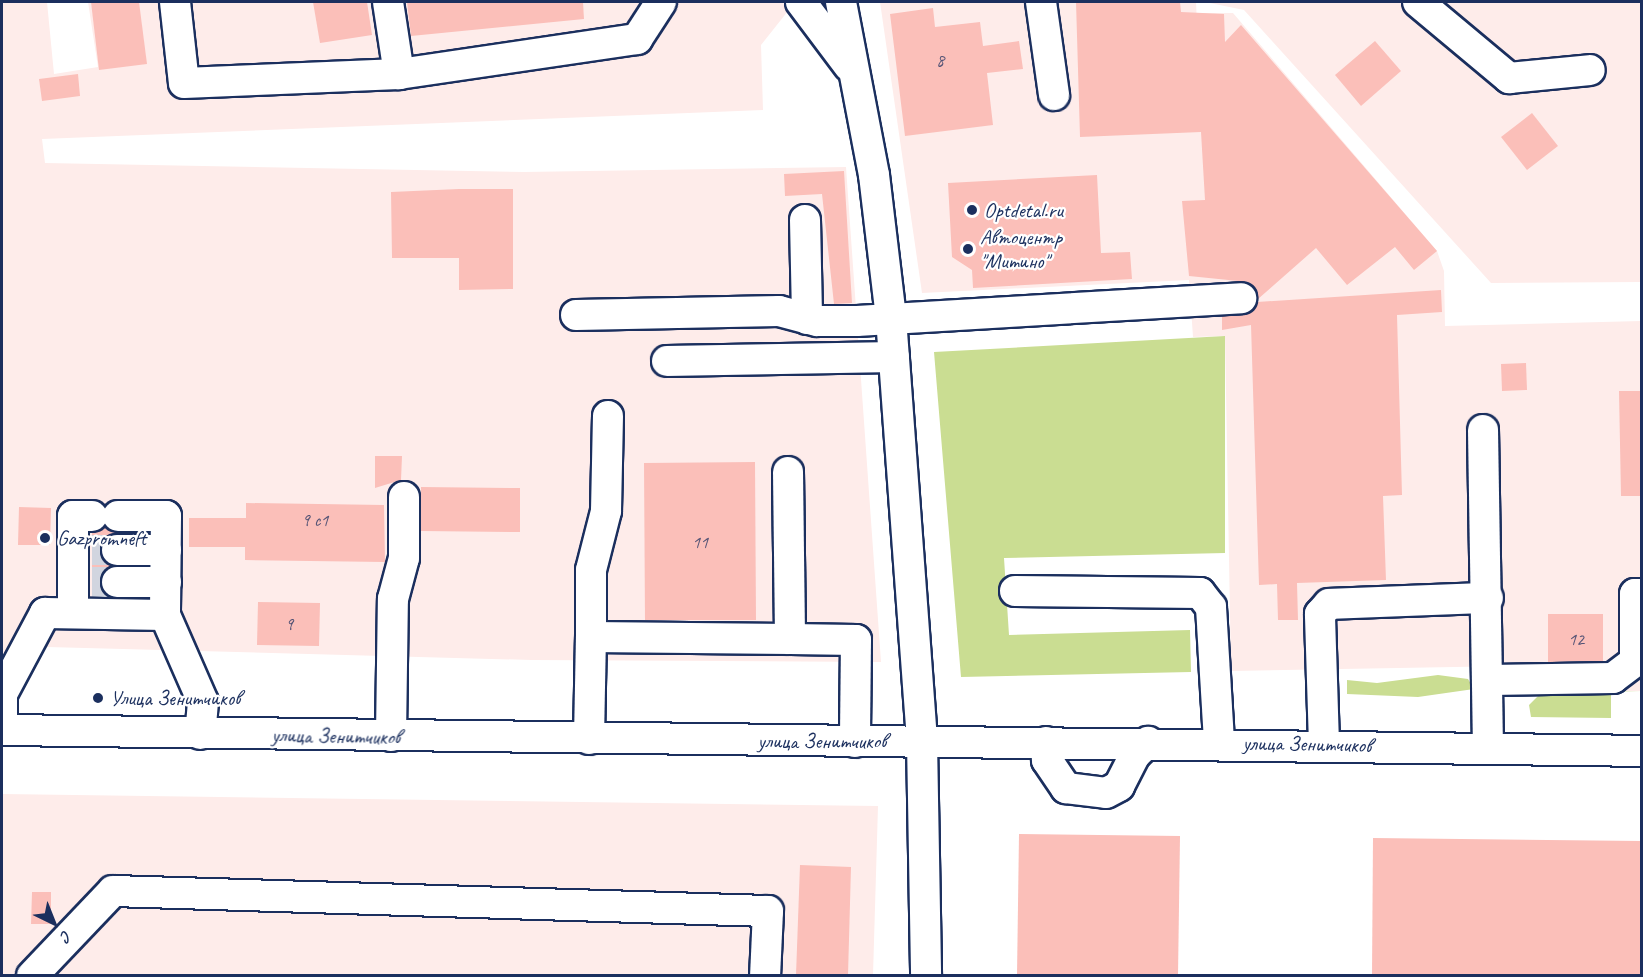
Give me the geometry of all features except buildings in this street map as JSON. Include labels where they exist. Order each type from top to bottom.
[{"type":"street","points":[[175,2],[184,83],[399,74],[637,39],[661,2]]},
{"type":"street","points":[[387,2],[399,74]]},
{"type":"street","points":[[801,2],[850,69]]},
{"type":"street","points":[[841,2],[850,69],[874,176],[891,318],[922,741],[926,975]]},
{"type":"street","points":[[1041,2],[1053,95]]},
{"type":"street","points":[[1419,2],[1509,78],[1590,70]]},
{"type":"street","points":[[805,220],[807,319]]},
{"type":"street","points":[[576,315],[779,311],[807,319],[891,318],[1241,298]]},
{"type":"street","points":[[667,361],[894,357]]},
{"type":"street","points":[[589,739],[591,570],[606,511],[608,416]]},
{"type":"street","points":[[1483,430],[1490,680],[1488,748]]},
{"type":"street","points":[[788,472],[790,639]]},
{"type":"street","points":[[391,736],[393,599],[404,558],[404,497]]},
{"type":"street","points":[[73,613],[94,582],[94,549],[74,516],[166,516],[165,615],[203,702],[200,734]]},
{"type":"street","points":[[94,549],[166,550]]},
{"type":"street","points":[[94,582],[166,582]]},
{"type":"street","points":[[1015,591],[1200,593],[1211,608],[1219,743]]},
{"type":"street","points":[[1490,680],[1613,678],[1638,656],[1635,594],[1641,594]]},
{"type":"street","points":[[1324,744],[1320,614],[1329,604],[1488,598]]},
{"type":"street","points":[[2,723],[2,694],[45,612],[165,615]]},
{"type":"street","points":[[591,637],[856,640],[855,742]]},
{"type":"street","name":"улица Зенитчиков","points":[[2,730],[855,742],[1324,744],[1641,752]]},
{"type":"street","points":[[1046,742],[1047,760],[1066,788],[1106,793],[1119,786],[1134,756],[1148,742]]},
{"type":"street","points":[[32,975],[113,891],[768,911],[765,975]]},
{"type":"shaded area","points":[[2,2],[47,2],[54,74],[98,67],[88,2],[784,2],[788,11],[761,45],[763,110],[42,139],[45,163],[524,172],[846,167],[881,662],[532,660],[9,646],[9,661],[2,661]]},
{"type":"shaded area","points":[[880,2],[1196,2],[1198,44],[1198,13],[1233,13],[1437,251],[1444,271],[1445,326],[1641,321],[1641,691],[1567,691],[1566,665],[1231,671],[1225,336],[1193,337],[1189,280],[922,293]]},
{"type":"shaded area","points":[[1205,2],[1641,2],[1641,282],[1491,283],[1244,10]]},
{"type":"shaded area","points":[[2,794],[878,806],[873,975],[2,976]]},
{"type":"green space","points":[[1225,336],[1225,553],[1004,558],[1009,635],[1190,630],[1191,672],[961,677],[934,352]]},
{"type":"green space","points":[[1438,675],[1468,679],[1474,689],[1418,697],[1347,694],[1347,680],[1377,683]]},
{"type":"green space","points":[[1641,691],[1611,692],[1611,718],[1531,717],[1529,705],[1542,692]]},
{"type":"tunnel","points":[[92,550],[117,550]]},
{"type":"tunnel","points":[[92,582],[117,582]]},
{"type":"place","name":"Optdetal.ru","points":[[972,210]]},
{"type":"place","name":"Автоцентр \"Митино\"","points":[[968,249]]},
{"type":"place","name":"Gazpromneft","points":[[45,538]]},
{"type":"place","name":"Улица Зенитчиков","points":[[98,698]]}]
